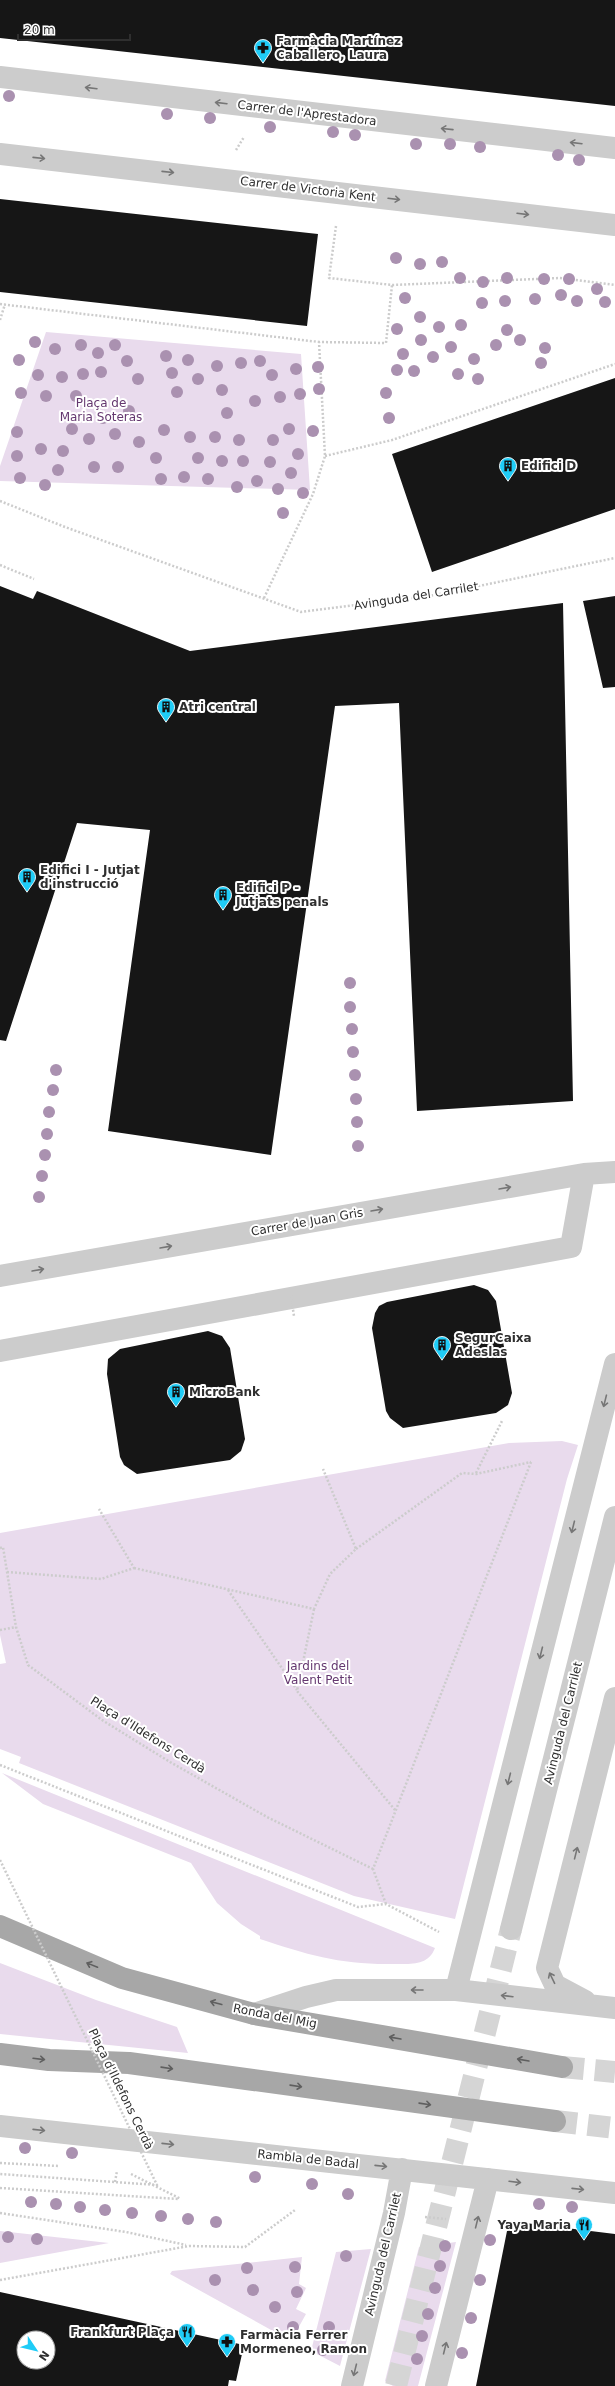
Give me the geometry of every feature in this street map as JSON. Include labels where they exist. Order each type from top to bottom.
[{"type":"main road","name":"Ronda del Mig","points":[[0,1926],[122,1978],[254,2014],[562,2067]]},
{"type":"main road","points":[[0,2054],[49,2060],[129,2063],[554,2121]]},
{"type":"street","name":"Carrer de l'Aprestadora","points":[[0,77],[615,148]]},
{"type":"street","name":"Carrer de Victoria Kent","points":[[0,154],[615,225]]},
{"type":"street","name":"Carrer de Juan Gris","points":[[0,1276],[584,1174],[615,1172]]},
{"type":"street","points":[[0,1351],[571,1247],[584,1174]]},
{"type":"street","points":[[456,1990],[615,1364]]},
{"type":"street","name":"Avinguda del Carrilet","points":[[511,1929],[615,1517]]},
{"type":"street","points":[[605,2008],[555,1985],[547,1968],[615,1698]]},
{"type":"street","points":[[254,2014],[306,1997],[336,1990],[456,1990],[605,2008]]},
{"type":"street","name":"Rambla de Badal","points":[[0,2126],[615,2193]]},
{"type":"street","name":"Avinguda del Carrilet","points":[[352,2386],[394,2213],[402,2169]]},
{"type":"street","points":[[436,2386],[488,2179]]},
{"type":"path","points":[[336,226],[330,278],[392,285],[560,278],[615,284]]},
{"type":"path","points":[[0,304],[319,342],[386,343],[392,285]]},
{"type":"path","points":[[0,320],[5,304]]},
{"type":"path","points":[[0,501],[66,527],[264,598],[314,494],[325,456],[319,342]]},
{"type":"path","points":[[325,456],[392,440],[615,364]]},
{"type":"path","name":"Avinguda del Carrilet","points":[[264,598],[302,612],[434,595],[615,558]]},
{"type":"path","points":[[0,565],[34,579]]},
{"type":"path","points":[[290,1290],[294,1316]]},
{"type":"path","points":[[476,1474],[502,1421]]},
{"type":"path","points":[[297,1690],[314,1609],[330,1574],[356,1549],[462,1473],[476,1474],[531,1462],[373,1869],[386,1904]]},
{"type":"path","points":[[323,1469],[356,1549]]},
{"type":"path","points":[[98,1509],[134,1568]]},
{"type":"path","name":"Plaça d'Ildefons Cerdà","points":[[0,1548],[2,1547],[16,1627],[28,1665],[102,1720],[267,1817],[373,1869]]},
{"type":"path","points":[[7,1572],[101,1579],[134,1568],[314,1609]]},
{"type":"path","points":[[228,1590],[297,1690],[395,1811]]},
{"type":"path","points":[[0,1630],[16,1627]]},
{"type":"path","points":[[0,1765],[358,1907],[386,1904],[440,1932]]},
{"type":"path","name":"Plaça d'Ildefons Cerdà","points":[[0,1860],[157,2185],[0,2174]]},
{"type":"path","points":[[0,2163],[62,2166]]},
{"type":"path","points":[[115,2182],[117,2169],[123,2171]]},
{"type":"path","points":[[0,2188],[181,2199],[130,2173]]},
{"type":"path","points":[[0,2280],[189,2246],[245,2247],[294,2210]]},
{"type":"path","points":[[0,2213],[126,2232],[189,2246]]},
{"type":"path","points":[[418,2216],[454,2220]]},
{"type":"green space","name":"Plaça de Maria Soteras","points":[[46,332],[301,354],[310,490],[0,481],[0,466]]},
{"type":"green space","name":"Jardins del Valent Petit","points":[[562,1441],[578,1445],[567,1479],[455,1919],[354,1896],[19,1763],[21,1757],[0,1749],[0,1664],[6,1663],[0,1635],[0,1533],[509,1443]]},
{"type":"green space","points":[[2,1773],[435,1948],[428,1958],[418,1963],[375,1964],[326,1958],[260,1939],[260,1936],[241,1924],[217,1903],[191,1863],[43,1804]]},
{"type":"green space","points":[[0,1963],[96,2000],[177,2027],[188,2053],[0,2034]]},
{"type":"green space","points":[[0,2231],[109,2243],[0,2263]]},
{"type":"green space","points":[[456,2242],[418,2386],[393,2386],[385,2381],[419,2247]]},
{"type":"green space","points":[[371,2249],[340,2366],[311,2351],[336,2252]]},
{"type":"green space","points":[[302,2257],[299,2284],[306,2288],[296,2309],[306,2314],[291,2341],[170,2274],[172,2271]]},
{"type":"building","points":[[0,0],[615,0],[615,106],[0,38]]},
{"type":"building","points":[[0,199],[318,234],[307,326],[0,292]]},
{"type":"building","name":"Edifici D","points":[[615,378],[615,509],[432,572],[392,454]]},
{"type":"building","points":[[0,586],[33,599],[37,591],[190,651],[563,603],[573,1101],[417,1111],[399,703],[335,706],[271,1155],[108,1131],[150,830],[77,823],[6,1041],[0,1040]]},
{"type":"building","points":[[615,596],[615,687],[603,688],[583,601]]},
{"type":"building","name":"SegurCaixa Adeslas","points":[[474,1285],[488,1290],[496,1301],[512,1393],[508,1405],[496,1413],[403,1428],[390,1418],[386,1411],[372,1328],[375,1313],[379,1306],[387,1302]]},
{"type":"building","name":"MicroBank","points":[[208,1331],[222,1336],[230,1348],[245,1439],[241,1451],[230,1460],[137,1474],[124,1465],[120,1457],[107,1374],[108,1359],[120,1349]]},
{"type":"building","points":[[509,2221],[615,2234],[615,2386],[476,2386]]},
{"type":"building","points":[[0,2292],[244,2345],[236,2381],[229,2380],[228,2386],[0,2386]]},
{"type":"tunnel","points":[[396,2386],[511,1929]]},
{"type":"tunnel","points":[[562,2067],[615,2072]]},
{"type":"tunnel","points":[[555,2121],[615,2128]]},
{"type":"place","name":"Farmàcia Martínez Caballero, Laura","points":[[263,63]]},
{"type":"place","name":"Edifici D","points":[[508,481]]},
{"type":"place","name":"Atri central","points":[[166,722]]},
{"type":"place","name":"Edifici I - Jutjat d'instrucció","points":[[27,892]]},
{"type":"place","name":"Edifici P - Jutjats penals","points":[[223,910]]},
{"type":"place","name":"SegurCaixa Adeslas","points":[[442,1360]]},
{"type":"place","name":"MicroBank","points":[[176,1407]]},
{"type":"place","name":"Yaya Maria","points":[[584,2240]]},
{"type":"place","name":"Frankfurt Plaça","points":[[187,2347]]},
{"type":"place","name":"Farmàcia Ferrer Mormeneo, Ramon","points":[[227,2357]]}]
